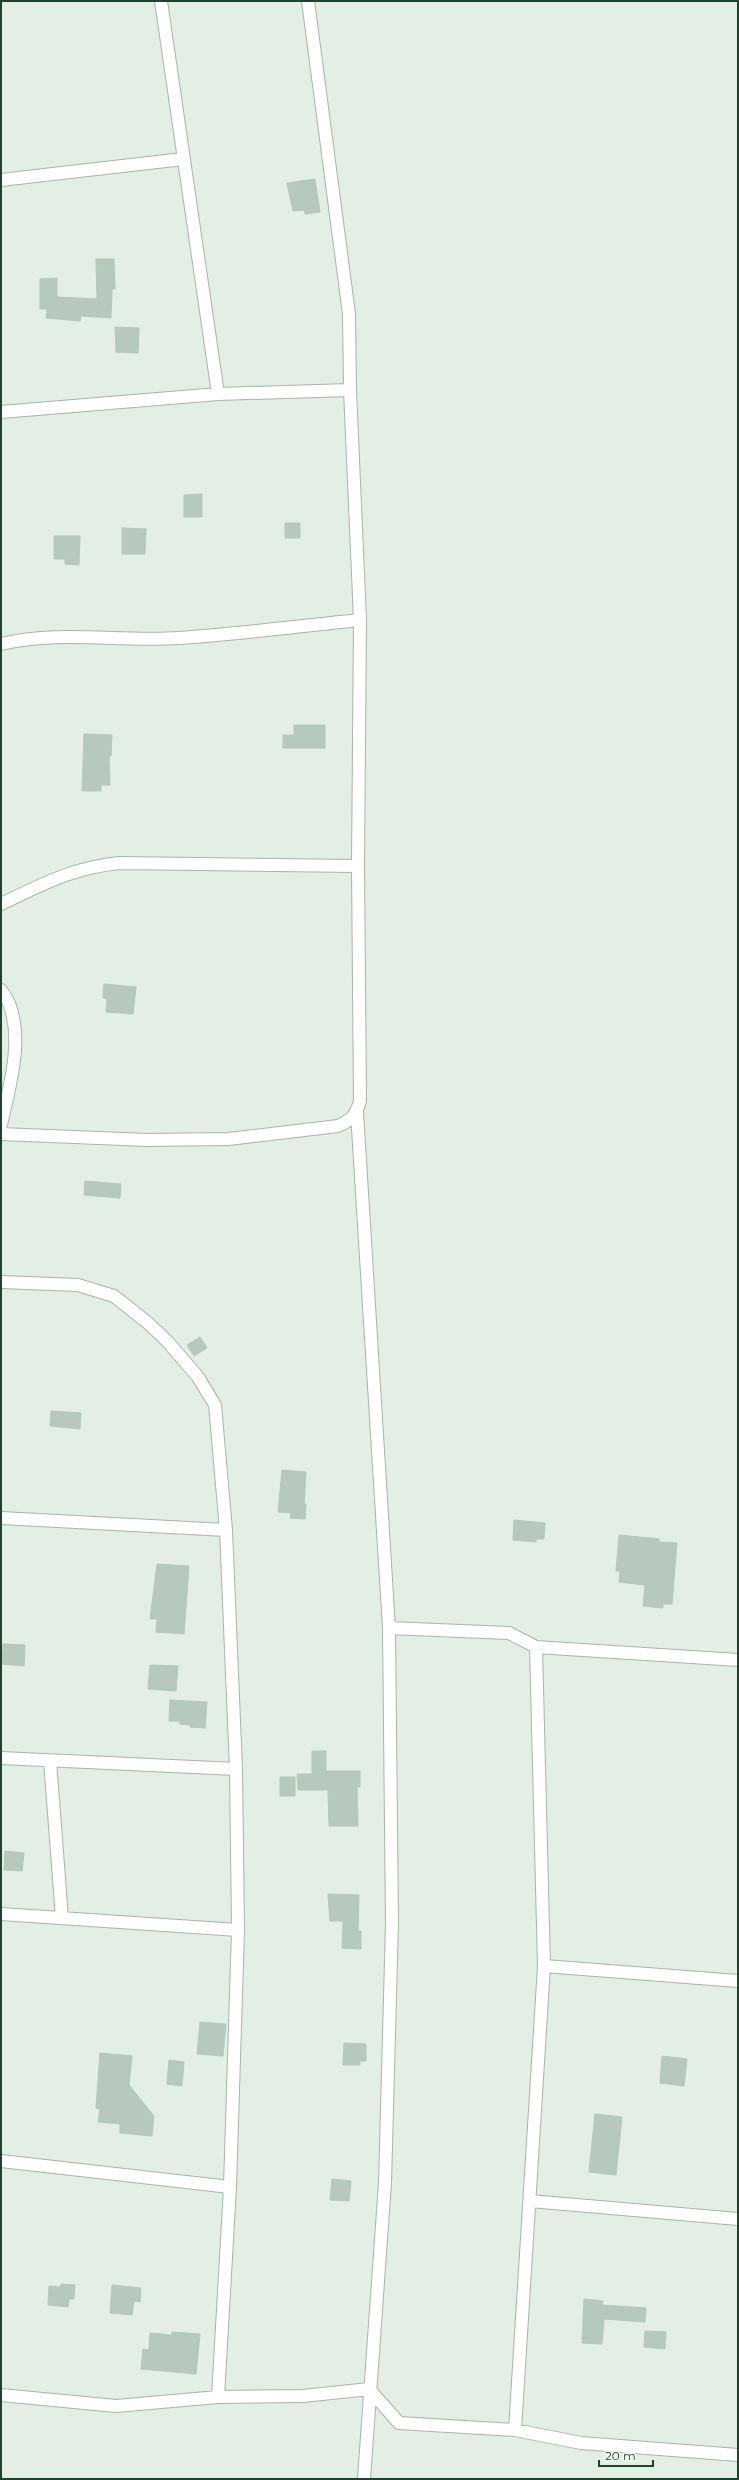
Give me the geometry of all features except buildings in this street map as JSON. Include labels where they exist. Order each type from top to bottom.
[{"type":"street","points":[[161,1],[218,394]]},
{"type":"street","points":[[308,1],[349,314],[350,390],[360,620],[358,866],[360,1101],[357,1112],[389,1628],[391,1946],[385,2183],[369,2389],[364,2479]]},
{"type":"street","points":[[1,180],[183,159]]},
{"type":"street","points":[[1,412],[218,394],[350,390]]},
{"type":"street","points":[[1,644],[21,639],[56,637],[179,638],[360,620]]},
{"type":"street","points":[[1,904],[61,875],[93,866],[118,863],[358,866]]},
{"type":"street","points":[[1,990],[10,1006],[14,1034],[14,1066],[1,1125]]},
{"type":"street","points":[[1,1134],[147,1140],[228,1139],[338,1126],[351,1120],[357,1112]]},
{"type":"street","points":[[1,1282],[78,1285],[114,1296],[148,1323],[167,1341],[198,1377],[215,1406],[226,1530],[236,1769],[238,1930],[230,2187],[218,2397]]},
{"type":"street","points":[[1,1518],[226,1530]]},
{"type":"street","points":[[389,1628],[509,1633],[536,1647],[738,1660]]},
{"type":"street","points":[[515,2430],[544,1966],[536,1647]]},
{"type":"street","points":[[1,1758],[236,1769]]},
{"type":"street","points":[[50,1760],[62,1918]]},
{"type":"street","points":[[1,1914],[238,1930]]},
{"type":"street","points":[[544,1966],[738,1981]]},
{"type":"street","points":[[1,2161],[230,2187]]},
{"type":"street","points":[[530,2201],[738,2219]]},
{"type":"street","points":[[1,2395],[116,2406],[218,2397],[303,2396],[369,2389]]},
{"type":"street","points":[[369,2389],[399,2423],[515,2430],[581,2443],[738,2455]]}]
